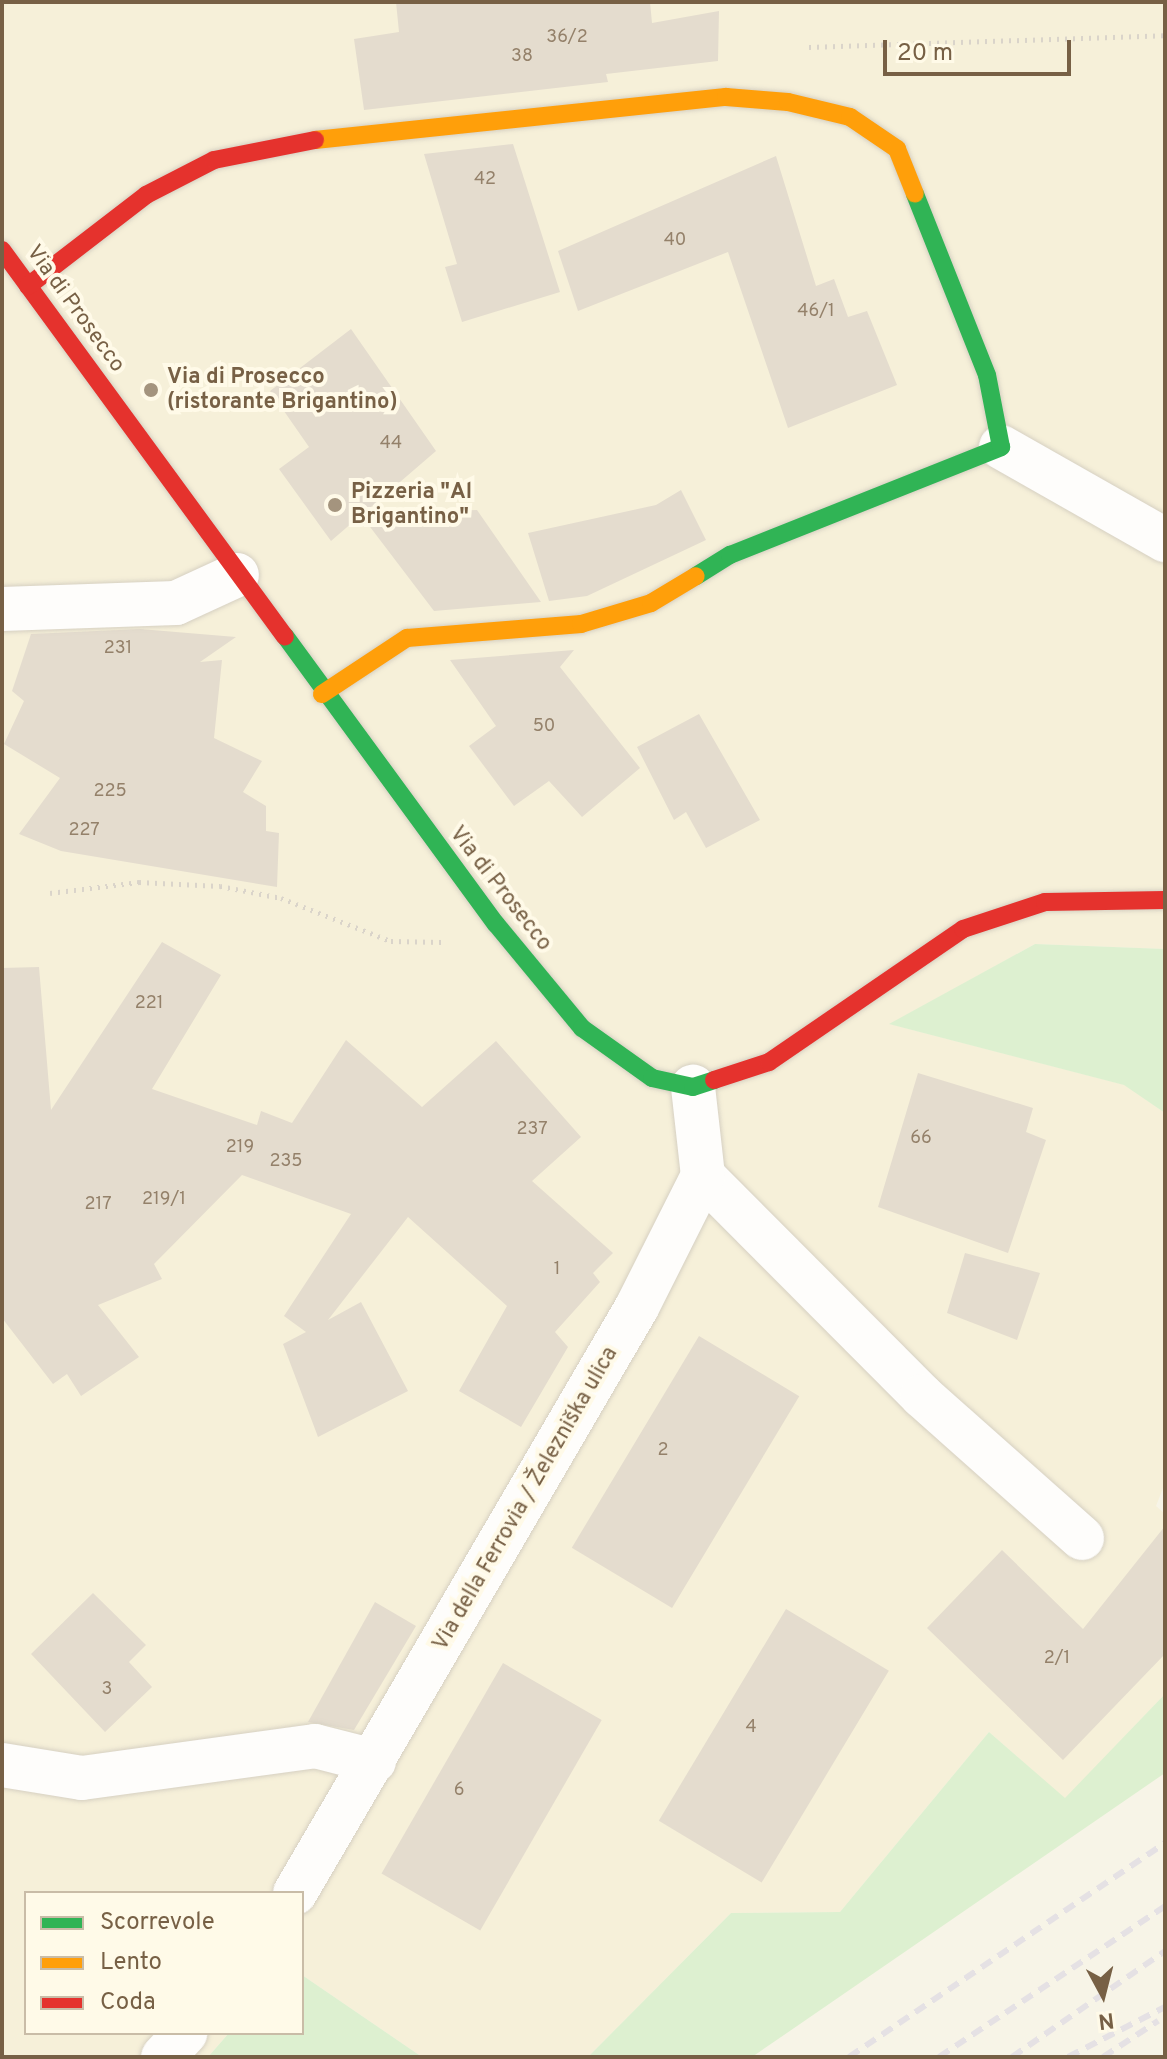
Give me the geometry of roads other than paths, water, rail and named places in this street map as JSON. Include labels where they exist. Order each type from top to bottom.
[{"type":"street","points":[[28,286],[146,195],[214,160],[286,143],[596,109],[726,97],[788,102],[850,117],[897,149],[987,375],[1001,447],[1165,540]]},
{"type":"street","name":"Via di Prosecco","points":[[2,250],[322,694],[496,924],[582,1028],[617,1057],[652,1078],[693,1087]]},
{"type":"street","points":[[322,694],[407,638],[581,624],[651,603],[730,555],[1001,447]]},
{"type":"street","points":[[2,609],[176,603],[237,575]]},
{"type":"street","points":[[1082,1538],[922,1396],[703,1176],[693,1087],[769,1062],[963,929],[1045,902],[1165,900]]},
{"type":"street","name":"Via della Ferrovia / Železniška ulica","points":[[296,1891],[637,1307],[703,1176]]},
{"type":"street","points":[[2,1765],[82,1778],[315,1746],[374,1761]]},
{"type":"street","points":[[163,2057],[183,2035]]},
{"type":"railway","points":[[849,2057],[1165,1843]]},
{"type":"railway","points":[[939,2057],[1165,1906]]},
{"type":"railway","points":[[1012,2057],[1165,1951]]},
{"type":"railway","points":[[1068,2057],[1165,2007]]},
{"type":"railway","points":[[1103,2057],[1158,2021]]},
{"type":"place","name":"Via di Prosecco (ristorante Brigantino)","points":[[151,390]]},
{"type":"place","name":"Pizzeria \"Al Brigantino\"","points":[[335,505]]}]
